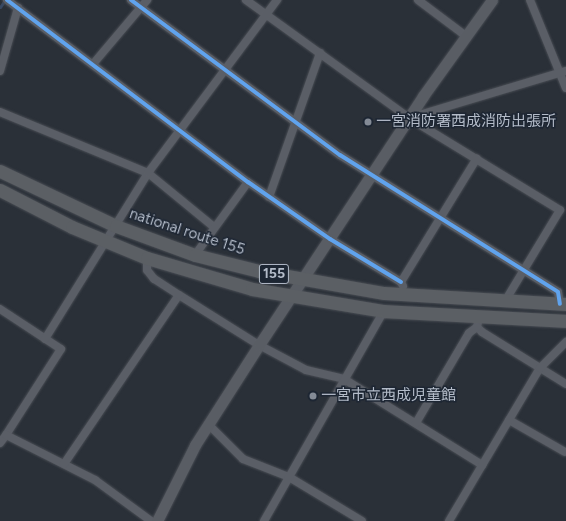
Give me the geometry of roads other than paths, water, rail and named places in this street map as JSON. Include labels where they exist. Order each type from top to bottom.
[{"type":"highway","name":"national route 155","points":[[0,171],[116,226],[195,255],[303,279],[407,295],[563,304]]},
{"type":"highway","name":"155","points":[[0,190],[107,243],[147,258],[252,289],[292,294],[384,311],[478,323],[566,321]]},
{"type":"main road","points":[[157,521],[209,424],[259,345],[330,239],[371,174],[492,0]]},
{"type":"street","points":[[131,0],[224,70],[371,174],[558,292],[563,304]]},
{"type":"street","points":[[92,64],[147,0]]},
{"type":"street","points":[[246,0],[409,118],[563,209],[523,270],[506,301]]},
{"type":"street","points":[[45,339],[107,243],[148,173],[278,0]]},
{"type":"street","points":[[418,0],[466,36]]},
{"type":"street","points":[[530,0],[563,72],[566,88]]},
{"type":"street","points":[[10,1],[179,132],[248,182],[330,239],[401,282],[407,295]]},
{"type":"street","points":[[0,71],[4,45],[18,8]]},
{"type":"street","points":[[269,197],[320,53]]},
{"type":"street","points":[[409,118],[563,72]]},
{"type":"street","points":[[0,112],[148,173],[214,227]]},
{"type":"street","points":[[401,282],[477,158]]},
{"type":"street","points":[[195,255],[248,182]]},
{"type":"street","points":[[147,258],[147,270],[154,279],[259,345],[306,370],[344,379],[482,465]]},
{"type":"street","points":[[64,464],[179,295]]},
{"type":"street","points":[[0,309],[60,349],[0,443]]},
{"type":"street","points":[[264,521],[384,311]]},
{"type":"street","points":[[416,423],[469,333],[478,323],[540,368],[566,384]]},
{"type":"street","points":[[449,521],[540,368],[566,342]]},
{"type":"street","points":[[509,420],[565,452]]},
{"type":"street","points":[[209,424],[243,459],[289,477],[362,521]]},
{"type":"street","points":[[6,435],[95,480],[151,521]]},
{"type":"waterway","points":[[0,7],[5,0]]},
{"type":"place","name":"一宮消防署西成消防出張所","points":[[368,122]]},
{"type":"place","name":"一宮市立西成児童館","points":[[313,396]]}]
